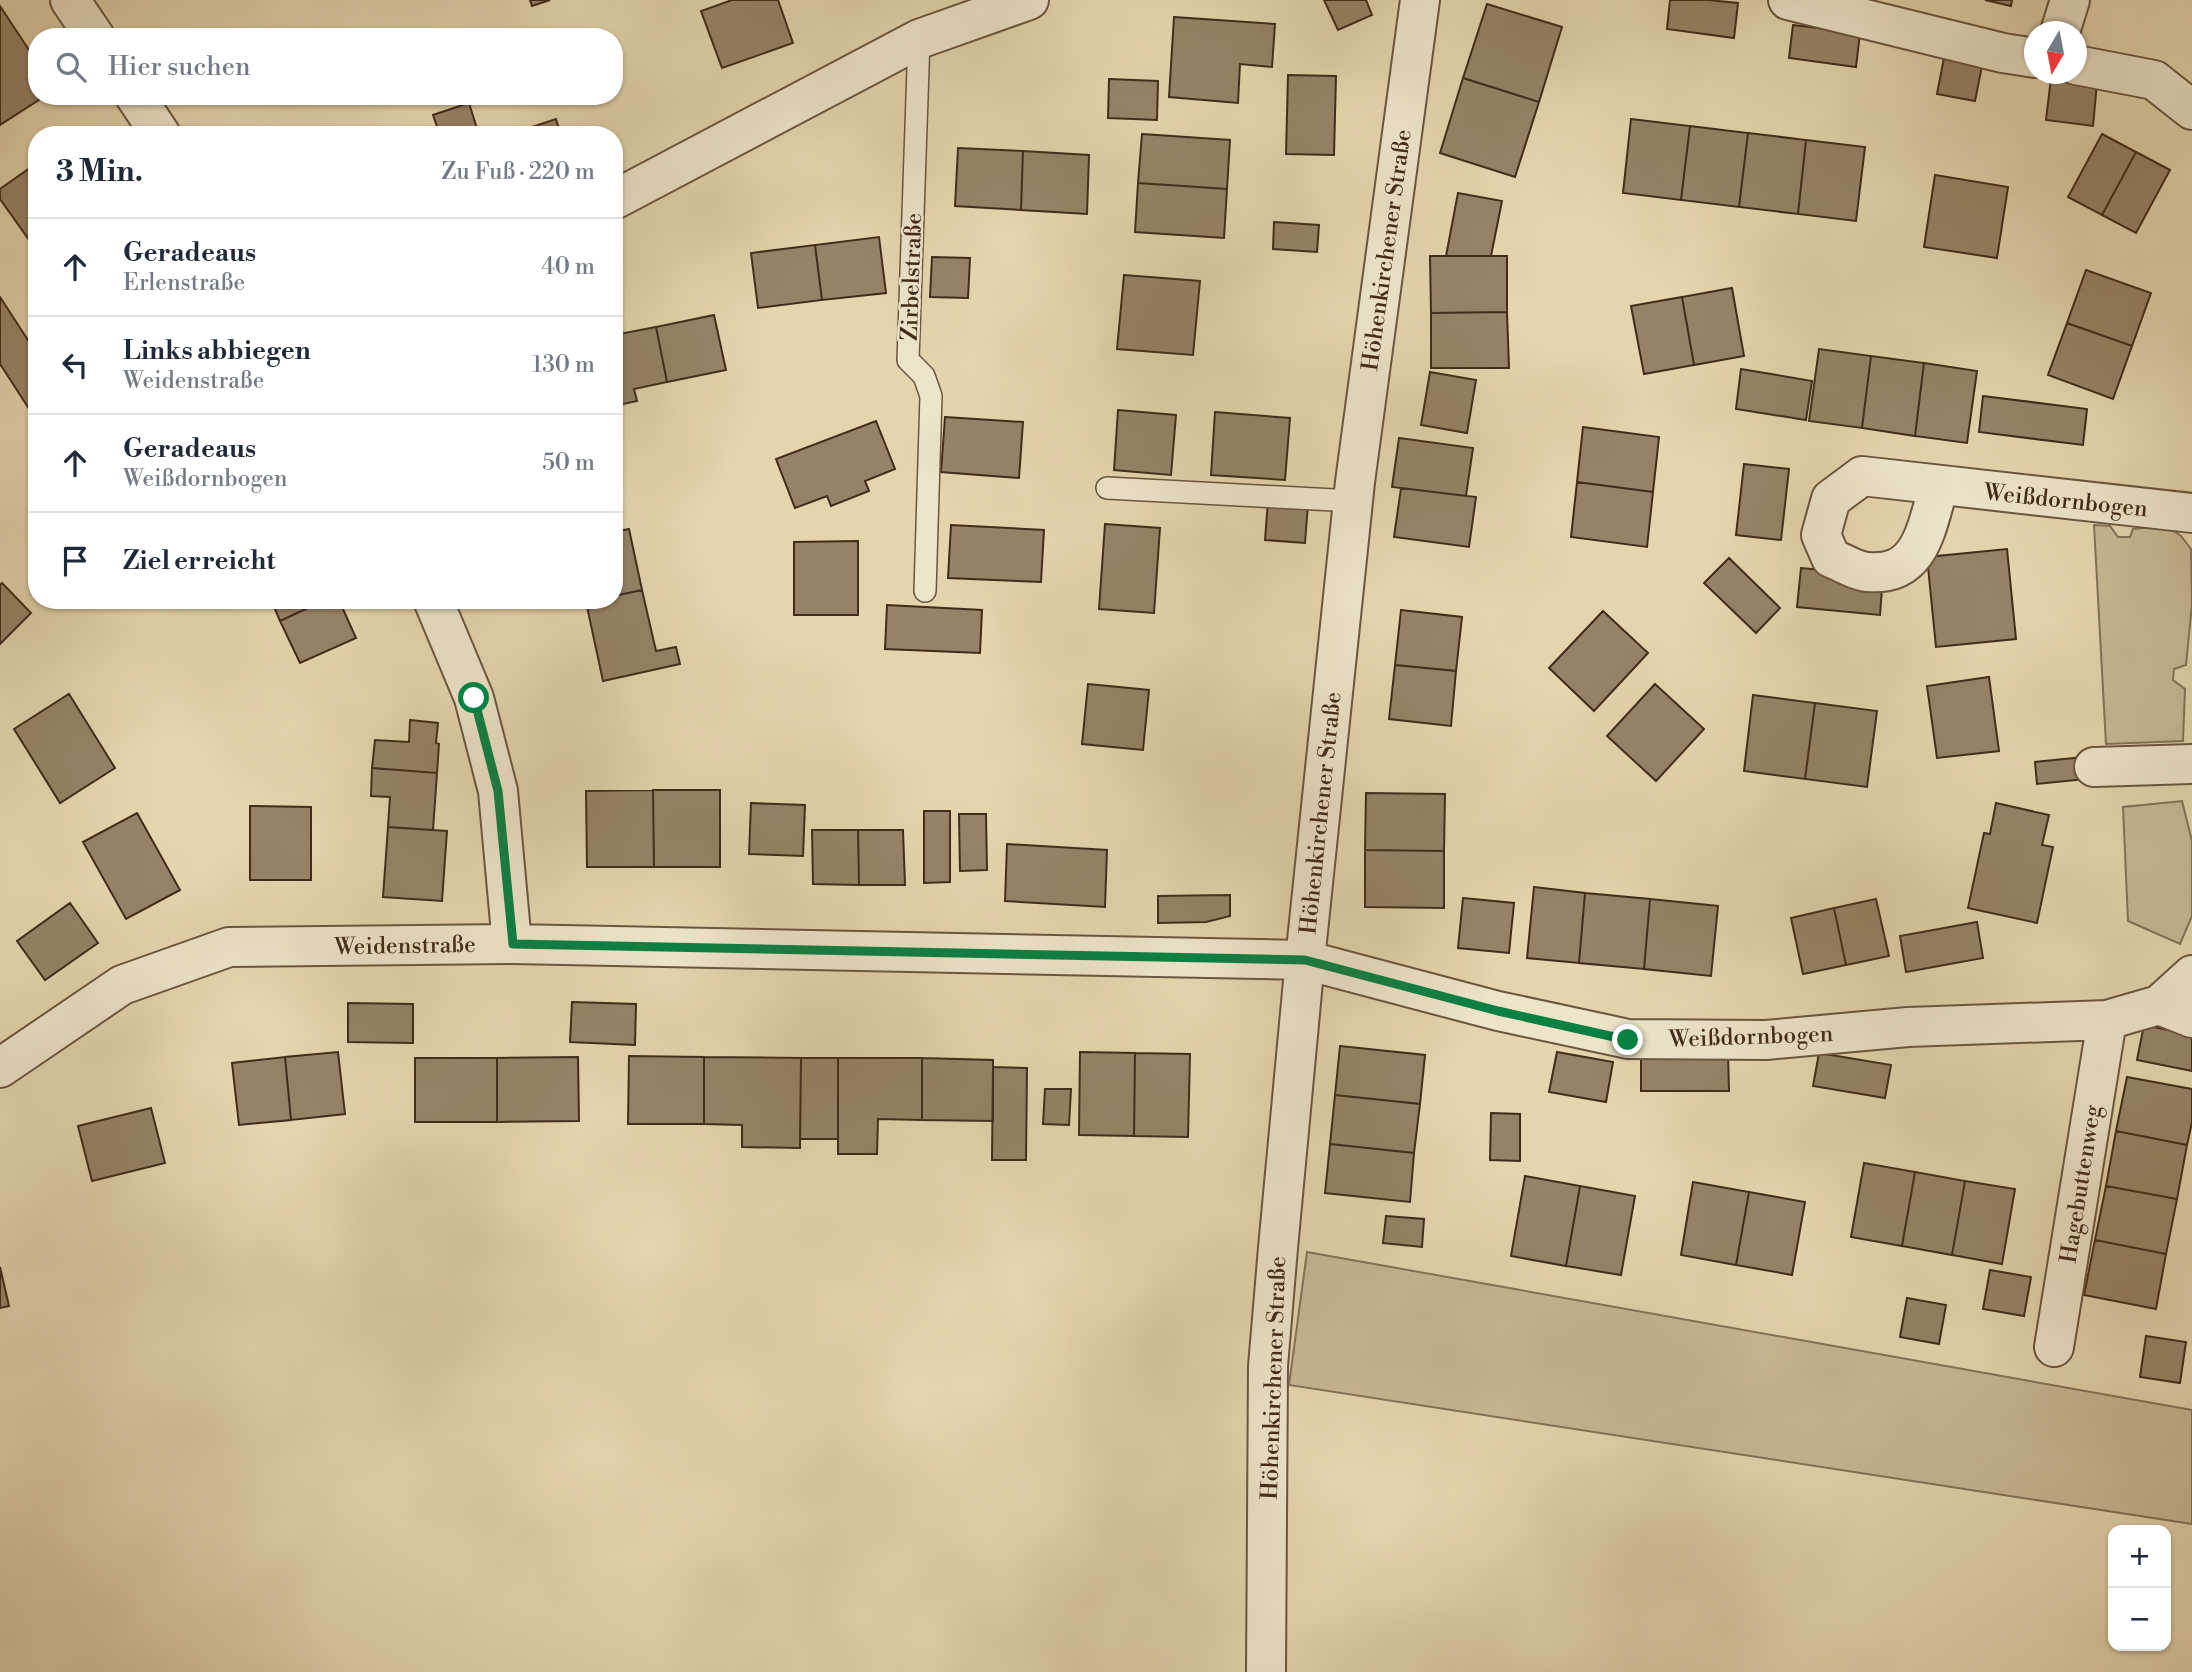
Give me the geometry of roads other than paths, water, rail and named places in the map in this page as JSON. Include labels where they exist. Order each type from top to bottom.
[{"type":"street","points":[[70,0],[89,28]]},
{"type":"street","points":[[623,195],[919,38],[1029,0]]},
{"type":"street","name":"Höhenkirchener Straße","points":[[1266,1672],[1268,1366],[1305,960],[1353,500],[1420,0]]},
{"type":"street","points":[[1788,0],[2024,56]]},
{"type":"street","points":[[2063,21],[2070,0]]},
{"type":"street","points":[[2087,67],[2154,80],[2192,110]]},
{"type":"street","points":[[141,105],[155,126]]},
{"type":"street","name":"Weißdornbogen","points":[[1939,486],[2192,513]]},
{"type":"street","points":[[437,609],[474,698],[498,791],[513,944]]},
{"type":"street","points":[[2094,768],[2192,764]]},
{"type":"street","name":"Weidenstraße","points":[[0,1068],[122,985],[229,947],[513,944],[1305,960]]},
{"type":"street","name":"Weißdornbogen","points":[[1305,960],[1498,1011],[1628,1040],[1766,1040],[1908,1027],[2107,1020],[2176,1012],[2192,975]]},
{"type":"street","name":"Hagebuttenweg","points":[[2054,1347],[2107,1020]]},
{"type":"lane","name":"Zirbelstraße","points":[[919,38],[908,360],[924,376],[931,396],[925,591]]},
{"type":"lane","points":[[1107,488],[1353,500]]}]
